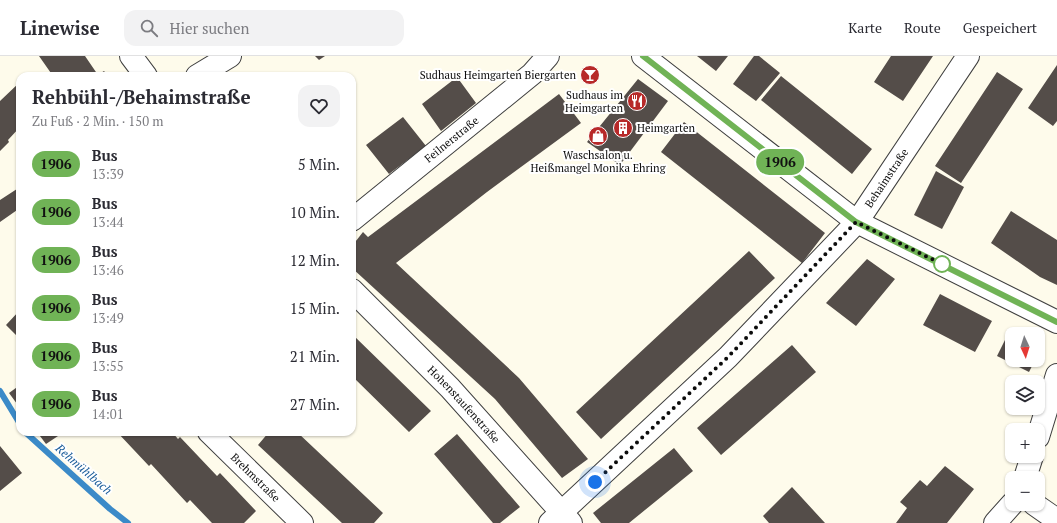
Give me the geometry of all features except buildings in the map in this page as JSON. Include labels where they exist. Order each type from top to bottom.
[{"type":"street","points":[[131,56],[143,72]]},
{"type":"street","points":[[203,72],[230,56]]},
{"type":"street","name":"Feilnerstraße","points":[[356,217],[532,74],[548,56]]},
{"type":"street","points":[[643,56],[856,222],[1057,322]]},
{"type":"street","name":"Behaimstraße","points":[[561,519],[728,357],[856,222],[968,56]]},
{"type":"street","name":"Hohenstaufenstraße","points":[[356,294],[450,388],[561,519]]},
{"type":"street","points":[[1042,423],[1057,375]]},
{"type":"street","name":"Brehmstraße","points":[[213,436],[302,523]]},
{"type":"street","points":[[995,523],[1006,511]]},
{"type":"street","points":[[1044,511],[1057,520]]},
{"type":"waterway","name":"Rehmühlbach","points":[[0,391],[16,417]]},
{"type":"waterway","name":"Rehmühlbach","points":[[29,436],[110,509],[128,523]]},
{"type":"bus line","name":"1906","points":[[643,56],[856,222],[1057,322]]},
{"type":"place","name":"Sudhaus Heimgarten Biergarten","points":[[590,75]]},
{"type":"place","name":"Sudhaus im Heimgarten","points":[[637,101]]},
{"type":"place","name":"Heimgarten","points":[[623,128]]},
{"type":"place","name":"Waschsalon u. Heißmangel Monika Ehring","points":[[598,136]]},
{"type":"route","points":[[595,482],[728,357],[856,222],[942,264]]}]
